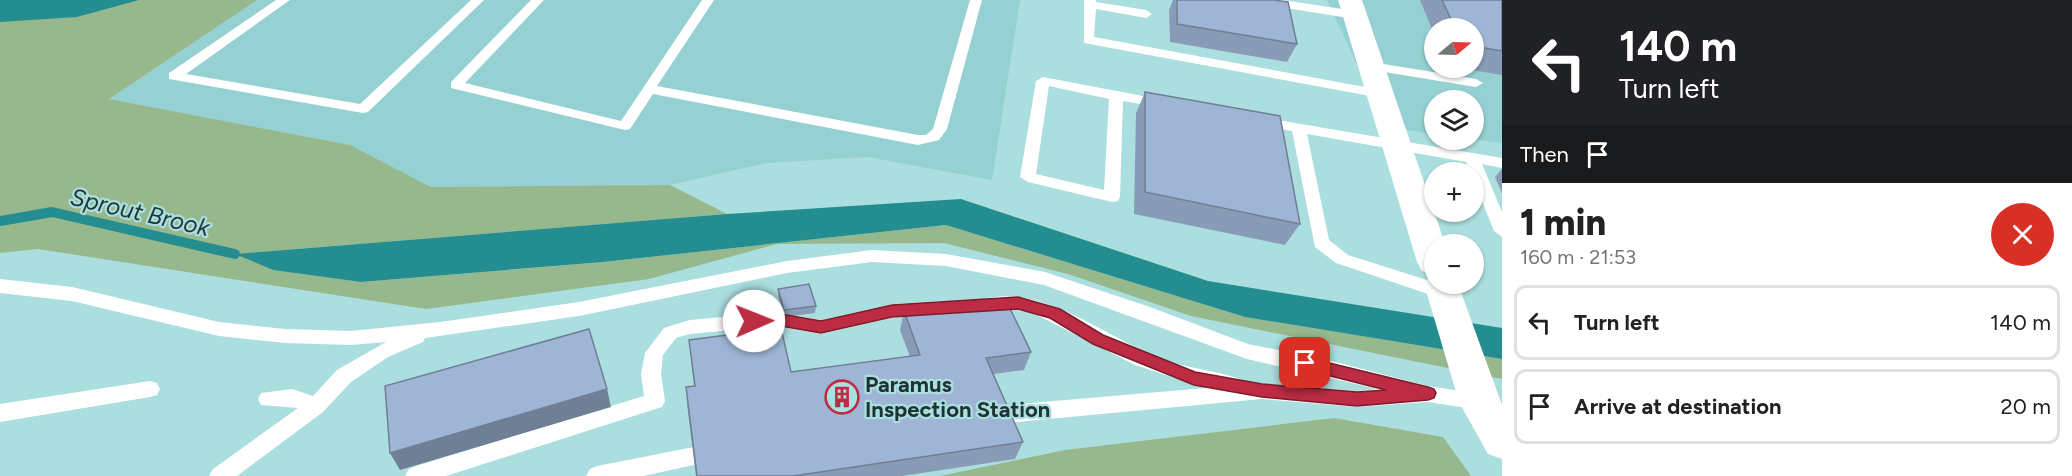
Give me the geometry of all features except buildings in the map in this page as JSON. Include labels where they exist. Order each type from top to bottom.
[{"type":"main road","points":[[1353,8],[1425,234]]},
{"type":"main road","points":[[1444,294],[1479,402],[1502,441]]},
{"type":"lane","points":[[284,0],[174,76],[363,109],[478,0]]},
{"type":"lane","points":[[538,0],[456,85],[625,126],[708,0]]},
{"type":"lane","points":[[649,89],[928,140],[937,135],[940,129],[976,0]]},
{"type":"lane","points":[[1260,0],[1353,8]]},
{"type":"lane","points":[[1146,14],[1090,3],[1088,40],[1381,94]]},
{"type":"lane","points":[[1371,66],[1476,83]]},
{"type":"lane","points":[[1116,96],[1112,197],[1028,177],[1043,81],[1184,108]]},
{"type":"lane","points":[[1241,118],[1502,164]]},
{"type":"lane","points":[[1298,127],[1321,243],[1342,259],[1424,276]]},
{"type":"lane","points":[[1472,158],[1502,231]]},
{"type":"lane","points":[[0,286],[72,294],[219,329],[274,335],[351,338],[440,329],[579,309],[786,267],[872,256],[946,260],[1045,279],[1144,312],[1247,351],[1324,367],[1428,393],[1479,402]]},
{"type":"lane","points":[[416,476],[655,400],[651,374],[654,352],[670,333],[690,327],[775,319],[821,327],[892,311],[1018,303],[1046,311],[1098,340],[1194,379],[1262,391],[1357,399],[1428,393]]},
{"type":"lane","points":[[220,476],[316,406],[344,376],[381,352],[440,329]]},
{"type":"lane","points":[[0,413],[150,389]]},
{"type":"lane","points":[[996,416],[1262,391]]},
{"type":"lane","points":[[268,399],[292,397],[316,406]]},
{"type":"lane","points":[[597,476],[694,456]]},
{"type":"shaded area","points":[[0,0],[139,0],[77,17],[0,22]]},
{"type":"shaded area","points":[[257,0],[1020,0],[992,180],[868,157],[766,163],[670,185],[431,187],[350,145],[109,99]]},
{"type":"shaded area","points":[[1327,0],[1502,0],[1502,143],[1484,141],[1484,90],[1424,90],[1424,133],[1386,127]]},
{"type":"shaded area","name":"Sprout Brook","points":[[961,199],[1208,281],[1502,328],[1502,359],[1245,317],[946,225],[603,262],[361,282],[273,270],[235,254],[727,214]]},
{"type":"green space","points":[[0,0],[257,0],[109,99],[350,145],[431,187],[670,185],[727,214],[236,254],[273,270],[362,282],[603,262],[946,225],[1245,317],[1502,359],[1502,379],[1191,316],[1068,274],[944,243],[777,244],[649,279],[426,309],[38,249],[0,253]]},
{"type":"green space","points":[[1334,418],[1443,437],[1471,476],[940,476],[1065,450]]},
{"type":"waterway","name":"Sprout Brook","points":[[0,221],[52,212],[235,254]]},
{"type":"place","name":"Paramus Inspection Station","points":[[842,397]]},
{"type":"route","points":[[754,321],[775,319],[821,327],[892,311],[1018,303],[1055,314],[1098,340],[1194,379],[1262,391],[1357,399],[1428,393],[1305,363]]}]
